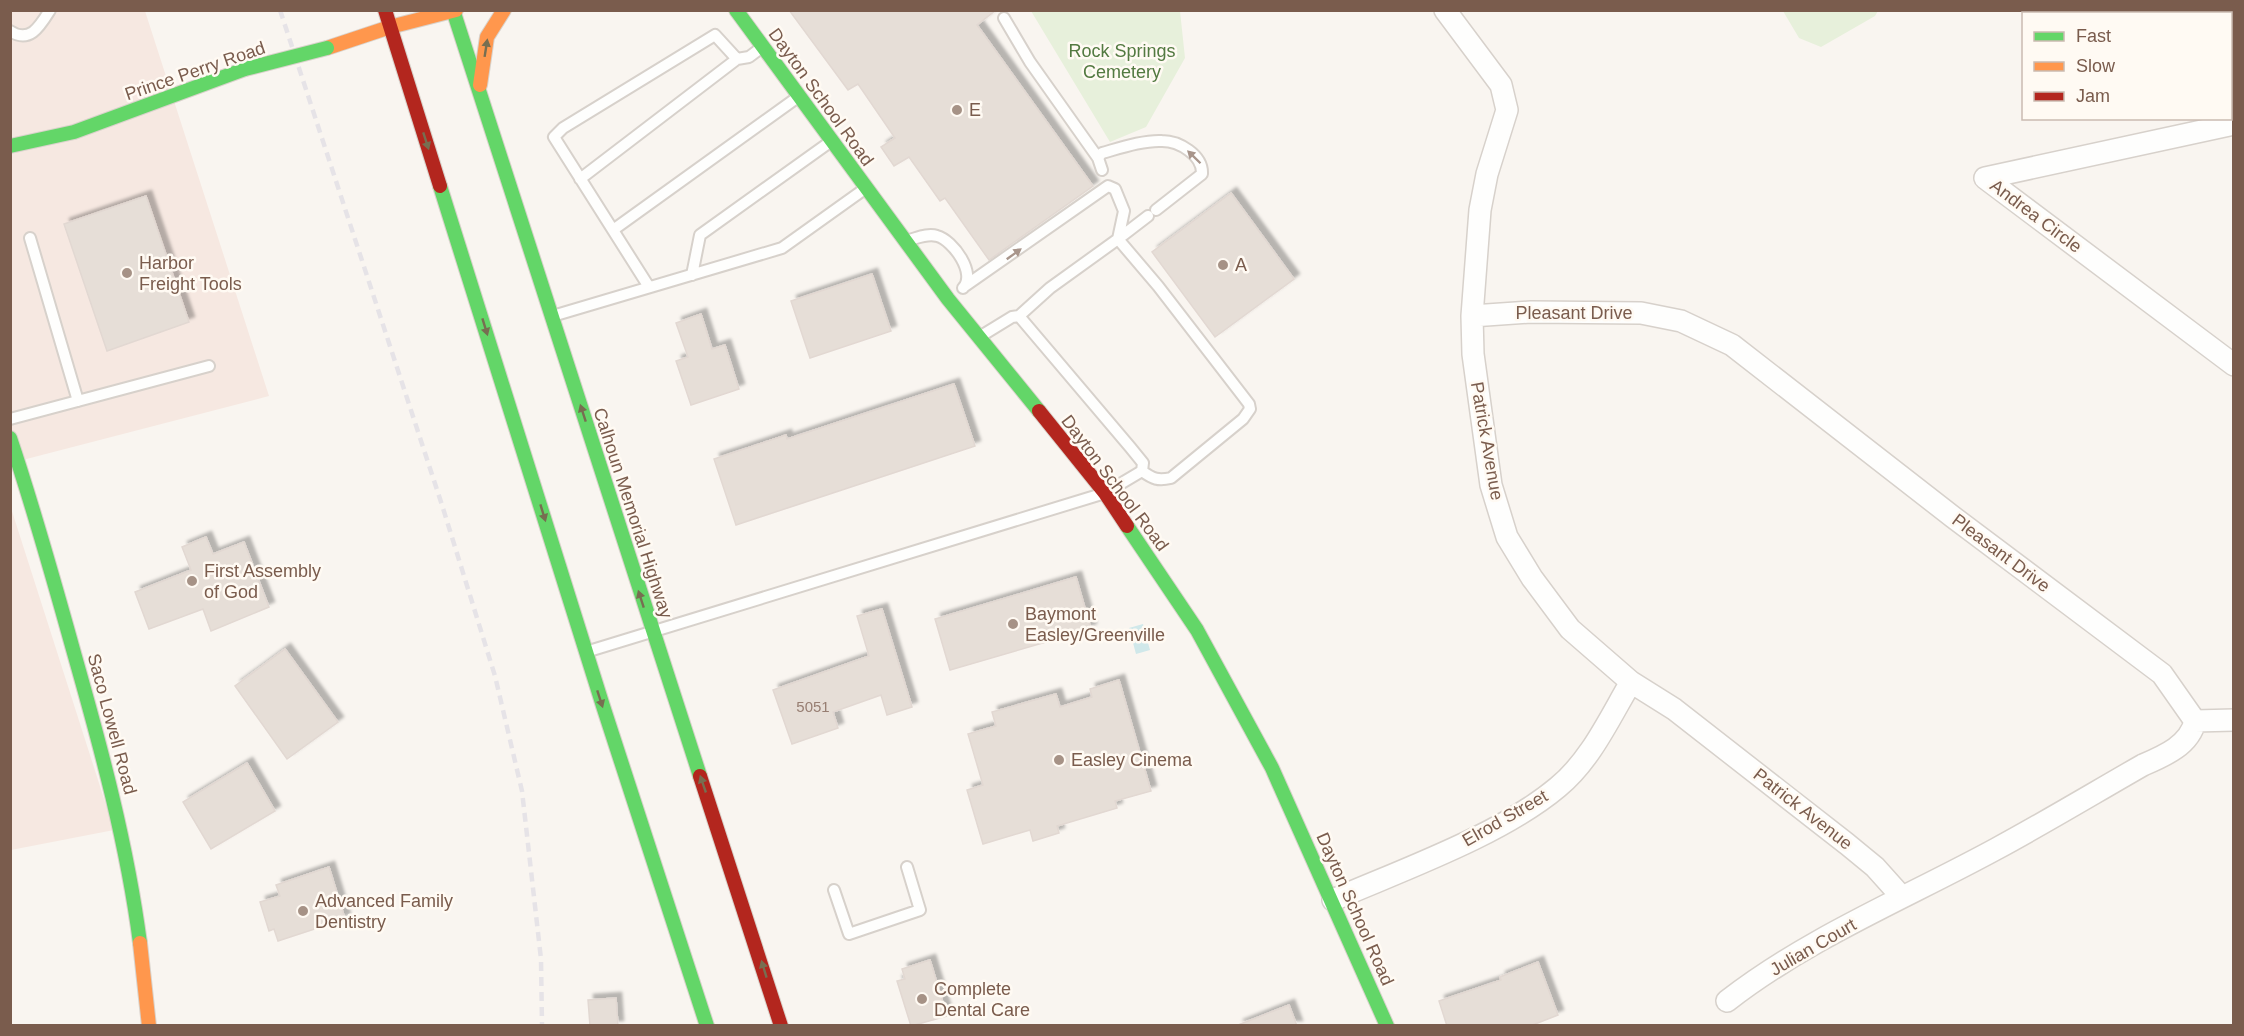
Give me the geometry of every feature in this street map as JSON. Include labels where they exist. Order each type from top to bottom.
[{"type":"main road","points":[[385,10],[585,652],[707,1026]]},
{"type":"main road","points":[[479,90],[487,37],[504,10]]},
{"type":"main road","name":"Dayton School Road","points":[[736,10],[904,242],[1105,493],[1203,641],[1272,768],[1333,900],[1387,1026]]},
{"type":"main road","name":"Prince Perry Road","points":[[10,146],[74,132],[245,69],[454,11]]},
{"type":"main road","name":"Calhoun Memorial Highway","points":[[454,11],[652,632],[781,1026]]},
{"type":"main road","name":"Saco Lowell Road","points":[[10,438],[40,530],[111,782],[145,976],[149,1026]]},
{"type":"street","name":"Patrick Avenue","points":[[1445,10],[1501,85],[1507,110],[1487,174],[1480,210],[1472,316],[1473,354],[1491,485],[1507,537],[1532,578],[1570,628],[1631,682],[1683,716],[1838,837],[1875,867],[1901,896]]},
{"type":"street","name":"Andrea Circle","points":[[2234,123],[1985,178],[2234,365]]},
{"type":"street","name":"Pleasant Drive","points":[[1472,316],[1531,312],[1641,313],[1681,321],[1732,345],[1953,517],[2162,674],[2195,721]]},
{"type":"street","name":"Elrod Street","points":[[1333,900],[1486,831],[1559,787],[1584,760],[1631,682]]},
{"type":"street","points":[[1901,896],[1996,849],[2142,765],[2168,754],[2193,733],[2195,721],[2234,720]]},
{"type":"street","name":"Julian Court","points":[[1727,1001],[1788,960],[1901,896]]},
{"type":"lane","points":[[10,31],[22,36],[32,34],[39,28],[50,10]]},
{"type":"lane","points":[[1004,18],[1030,62],[1100,156],[1104,178],[1115,189],[1124,211],[1118,239]]},
{"type":"lane","points":[[649,287],[554,137],[563,128],[715,35],[737,59]]},
{"type":"lane","points":[[580,179],[737,59],[749,57],[762,48]]},
{"type":"lane","points":[[613,230],[798,97]]},
{"type":"lane","points":[[980,337],[1012,317],[1019,316],[1050,288],[1196,181],[1202,174],[1201,163],[1196,156],[1171,142],[1160,140],[1100,156]]},
{"type":"lane","points":[[692,275],[700,236],[831,141]]},
{"type":"lane","points":[[948,298],[1104,178]]},
{"type":"lane","points":[[552,316],[782,248],[866,188]]},
{"type":"lane","points":[[904,242],[930,235],[942,238],[962,261],[968,277],[965,286]]},
{"type":"lane","points":[[30,238],[78,401]]},
{"type":"lane","points":[[1118,239],[1165,295],[1249,404],[1250,409],[1243,419],[1171,478],[1153,479],[1143,471]]},
{"type":"lane","points":[[1019,316],[1117,430],[1143,463],[1143,471]]},
{"type":"lane","points":[[10,419],[209,366]]},
{"type":"lane","points":[[585,652],[1105,493],[1143,471]]},
{"type":"lane","points":[[834,890],[849,934],[920,910],[907,867]]},
{"type":"shaded area","points":[[11,11],[145,11],[269,396],[11,463]]},
{"type":"shaded area","points":[[10,505],[114,830],[11,850],[10,850]]},
{"type":"green space","name":"Rock Springs Cemetery","points":[[1031,11],[1180,11],[1185,58],[1146,127],[1110,142]]},
{"type":"green space","points":[[1783,11],[1878,11],[1875,16],[1821,47],[1799,38]]},
{"type":"water","points":[[1143,624],[1150,650],[1136,654],[1129,628]]},
{"type":"building","name":"E","points":[[789,10],[996,10],[977,25],[1093,186],[989,260],[945,198],[940,201],[909,157],[894,166],[881,147],[895,138],[858,84],[848,90]]},
{"type":"building","name":"A","points":[[1231,193],[1294,279],[1215,337],[1152,252]]},
{"type":"building","name":"Harbor Freight Tools","points":[[146,196],[189,322],[107,351],[64,224]]},
{"type":"building","points":[[872,274],[891,331],[810,358],[791,301]]},
{"type":"building","points":[[701,314],[712,349],[725,345],[739,389],[691,405],[676,361],[688,357],[676,323]]},
{"type":"building","points":[[954,384],[975,446],[736,525],[714,459],[786,435],[787,439]]},
{"type":"building","name":"First Assembly of God","points":[[206,537],[213,554],[244,542],[269,607],[211,631],[203,609],[149,629],[135,592],[191,570],[182,547]]},
{"type":"building","name":"Baymont Easley/Greenville","points":[[1076,577],[1091,629],[950,670],[935,619]]},
{"type":"building","points":[[882,609],[912,707],[887,715],[881,695],[833,712],[838,728],[792,744],[773,690],[869,656],[857,616]]},
{"type":"building","points":[[285,649],[338,722],[287,759],[235,686]]},
{"type":"building","name":"Easley Cinema","points":[[1119,680],[1151,791],[1115,801],[1117,808],[1057,826],[1059,833],[1033,841],[1030,830],[983,844],[967,790],[983,785],[968,734],[996,726],[992,712],[1056,694],[1060,707],[1092,697],[1090,689]]},
{"type":"building","points":[[247,763],[275,811],[211,849],[183,802]]},
{"type":"building","name":"Advanced Family Dentistry","points":[[329,867],[345,919],[278,941],[274,929],[269,931],[260,902],[280,896],[276,885]]},
{"type":"building","name":"Complete Dental Care","points":[[930,960],[947,1016],[911,1026],[897,981],[905,979],[902,969]]},
{"type":"building","points":[[1538,962],[1558,1015],[1530,1026],[1447,1026],[1439,1001],[1501,980],[1500,977]]},
{"type":"building","points":[[616,998],[618,1026],[590,1026],[588,1000]]},
{"type":"building","points":[[1289,1005],[1297,1026],[1238,1026],[1238,1025]]},
{"type":"railway","points":[[280,10],[442,505],[495,676],[522,791],[541,959],[542,1026]]},
{"type":"traffic: fast","points":[[453,10],[700,776]]},
{"type":"traffic: fast","points":[[736,10],[948,299],[1039,411]]},
{"type":"traffic: fast","points":[[245,69],[327,48]]},
{"type":"traffic: fast","points":[[10,146],[74,132],[245,69]]},
{"type":"traffic: fast","points":[[440,186],[603,706],[707,1026]]},
{"type":"traffic: fast","points":[[10,438],[44,545],[103,760],[121,833],[140,943]]},
{"type":"traffic: fast","points":[[1127,526],[1197,630],[1272,768],[1387,1026]]},
{"type":"traffic: slow","points":[[327,48],[390,27],[456,10]]},
{"type":"traffic: slow","points":[[480,85],[487,37],[504,10]]},
{"type":"traffic: slow","points":[[140,943],[149,1026]]},
{"type":"traffic: jam","points":[[385,10],[440,186]]},
{"type":"traffic: jam","points":[[1039,411],[1105,493],[1127,526]]},
{"type":"traffic: jam","points":[[700,776],[781,1026]]},
{"type":"place","name":"E","points":[[957,110]]},
{"type":"place","name":"A","points":[[1223,265]]},
{"type":"place","name":"Harbor Freight Tools","points":[[127,273]]},
{"type":"place","name":"First Assembly of God","points":[[192,581]]},
{"type":"place","name":"Baymont Easley/Greenville","points":[[1013,624]]},
{"type":"place","name":"Easley Cinema","points":[[1059,760]]},
{"type":"place","name":"Advanced Family Dentistry","points":[[303,911]]},
{"type":"place","name":"Complete Dental Care","points":[[922,999]]}]
